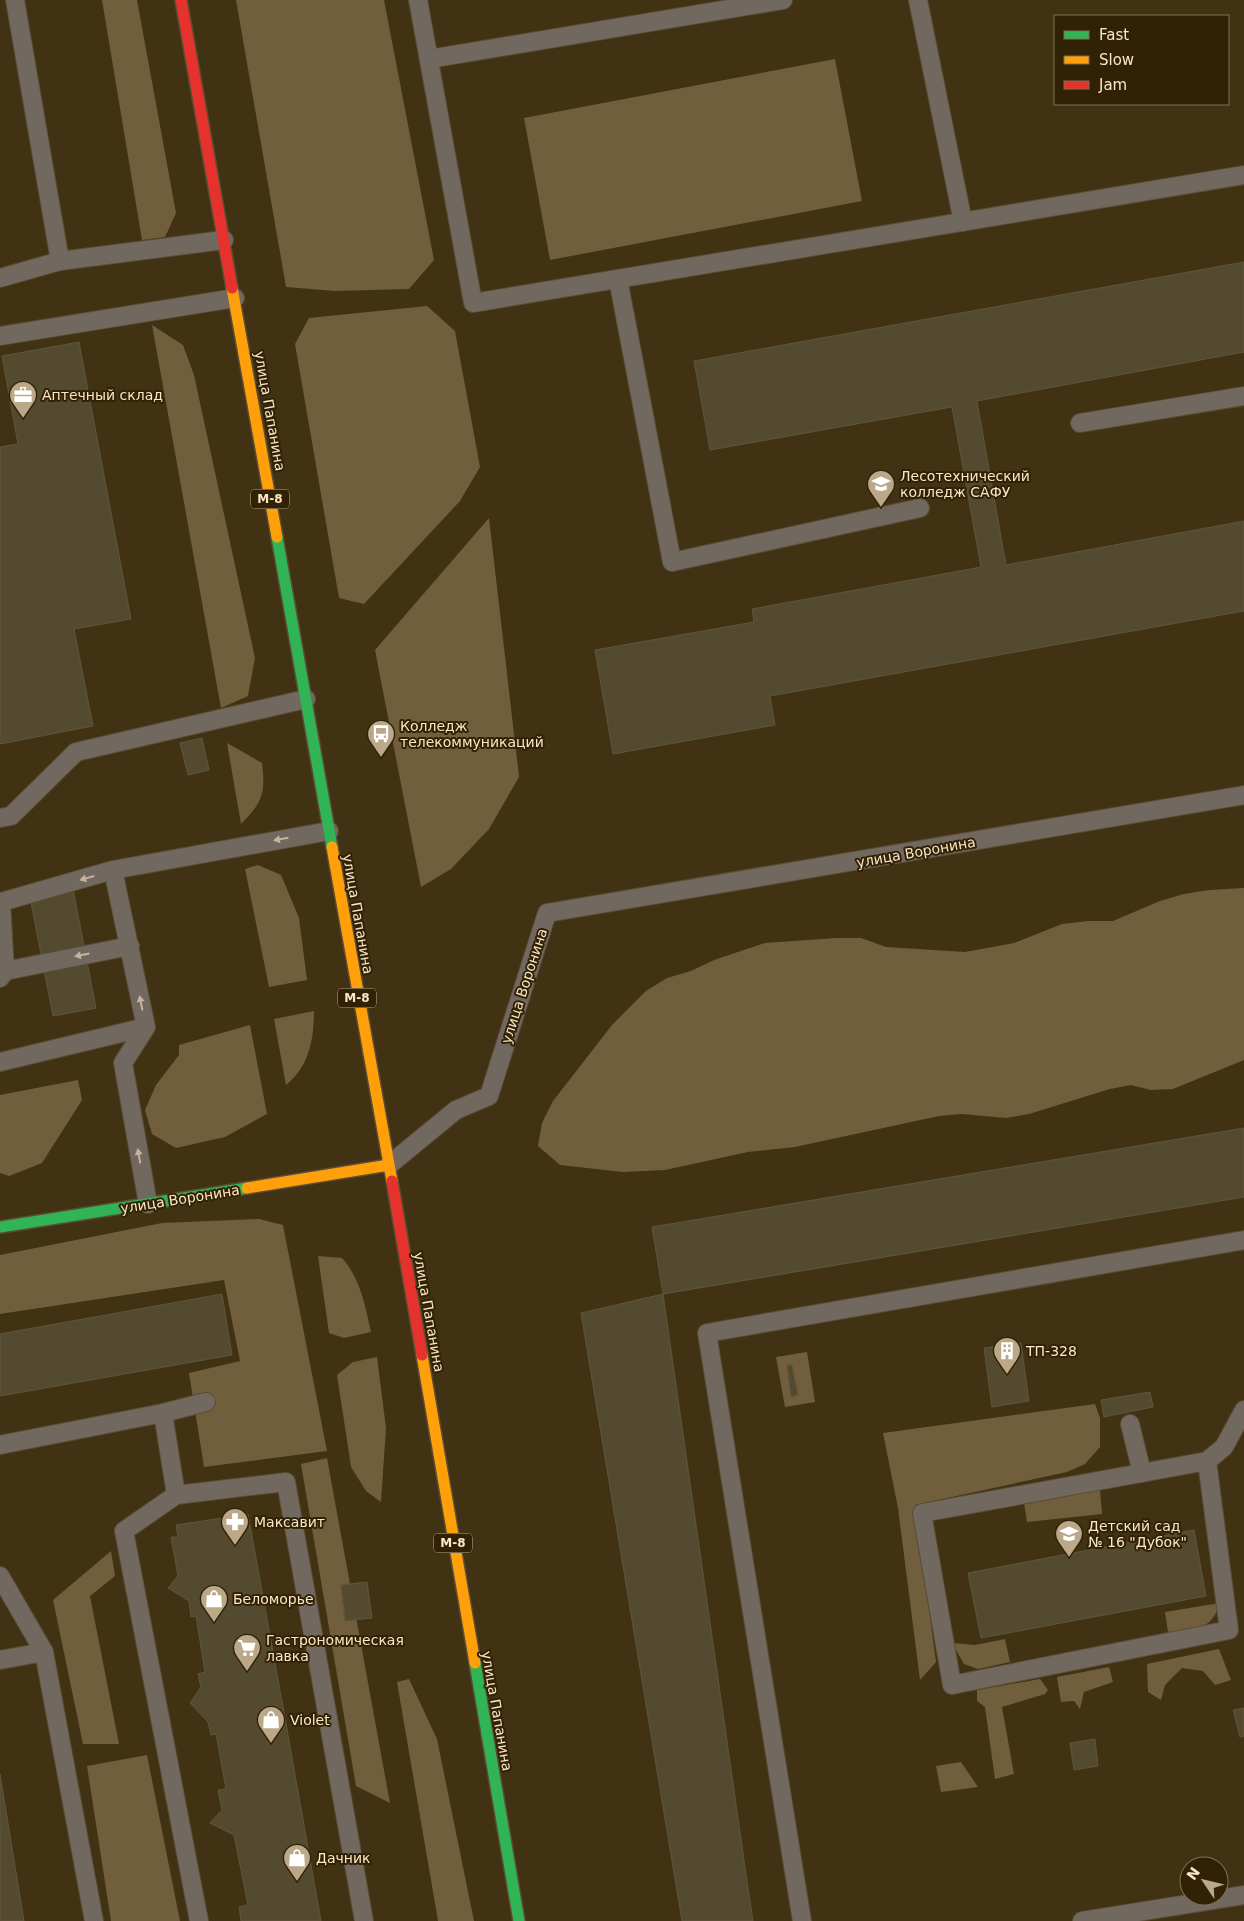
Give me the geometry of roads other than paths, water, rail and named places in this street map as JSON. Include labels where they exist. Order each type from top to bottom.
[{"type":"main road","name":"улица Папанина","points":[[181,0],[389,1165],[519,1921]]},
{"type":"main road","name":"улица Воронина","points":[[0,1227],[389,1165]]},
{"type":"lane","points":[[15,0],[60,261]]},
{"type":"lane","points":[[418,0],[472,303],[1244,175]]},
{"type":"lane","points":[[429,59],[783,0]]},
{"type":"lane","points":[[918,0],[963,222]]},
{"type":"lane","points":[[0,278],[60,261],[224,240]]},
{"type":"lane","points":[[618,279],[672,562],[920,508]]},
{"type":"lane","points":[[0,336],[235,298]]},
{"type":"lane","points":[[1080,423],[1244,396]]},
{"type":"lane","points":[[0,818],[11,816],[76,752],[306,699]]},
{"type":"lane","name":"улица Воронина","points":[[389,1165],[456,1110],[490,1096],[548,914],[1244,795]]},
{"type":"lane","points":[[130,946],[3,975],[1,902],[114,870],[329,830]]},
{"type":"lane","points":[[114,870],[146,1027],[123,1063],[148,1204]]},
{"type":"lane","points":[[0,1062],[146,1027]]},
{"type":"lane","points":[[802,1921],[707,1333],[1244,1240]]},
{"type":"lane","points":[[0,1445],[163,1413],[206,1402]]},
{"type":"lane","points":[[1207,1461],[1229,1630],[952,1685],[922,1513],[1207,1461],[1224,1447],[1244,1410]]},
{"type":"lane","points":[[163,1413],[176,1496]]},
{"type":"lane","points":[[1130,1424],[1142,1473]]},
{"type":"lane","points":[[199,1921],[124,1530],[176,1496],[286,1482],[364,1921]]},
{"type":"lane","points":[[0,1576],[44,1652],[94,1921]]},
{"type":"lane","points":[[0,1660],[44,1652]]},
{"type":"lane","points":[[1082,1921],[1244,1895]]},
{"type":"place","name":"Аптечный склад","points":[[23,419]]},
{"type":"place","name":"Лесотехнический колледж САФУ","points":[[881,508]]},
{"type":"place","name":"Колледж телекоммуникаций","points":[[381,758]]},
{"type":"place","name":"ТП-328","points":[[1007,1375]]},
{"type":"place","name":"Максавит","points":[[235,1546]]},
{"type":"place","name":"Детский сад № 16 \"Дубок\"","points":[[1069,1558]]},
{"type":"place","name":"Беломорье","points":[[214,1623]]},
{"type":"place","name":"Гастрономическая лавка","points":[[247,1672]]},
{"type":"place","name":"Violet","points":[[271,1744]]},
{"type":"place","name":"Дачник","points":[[297,1882]]}]
